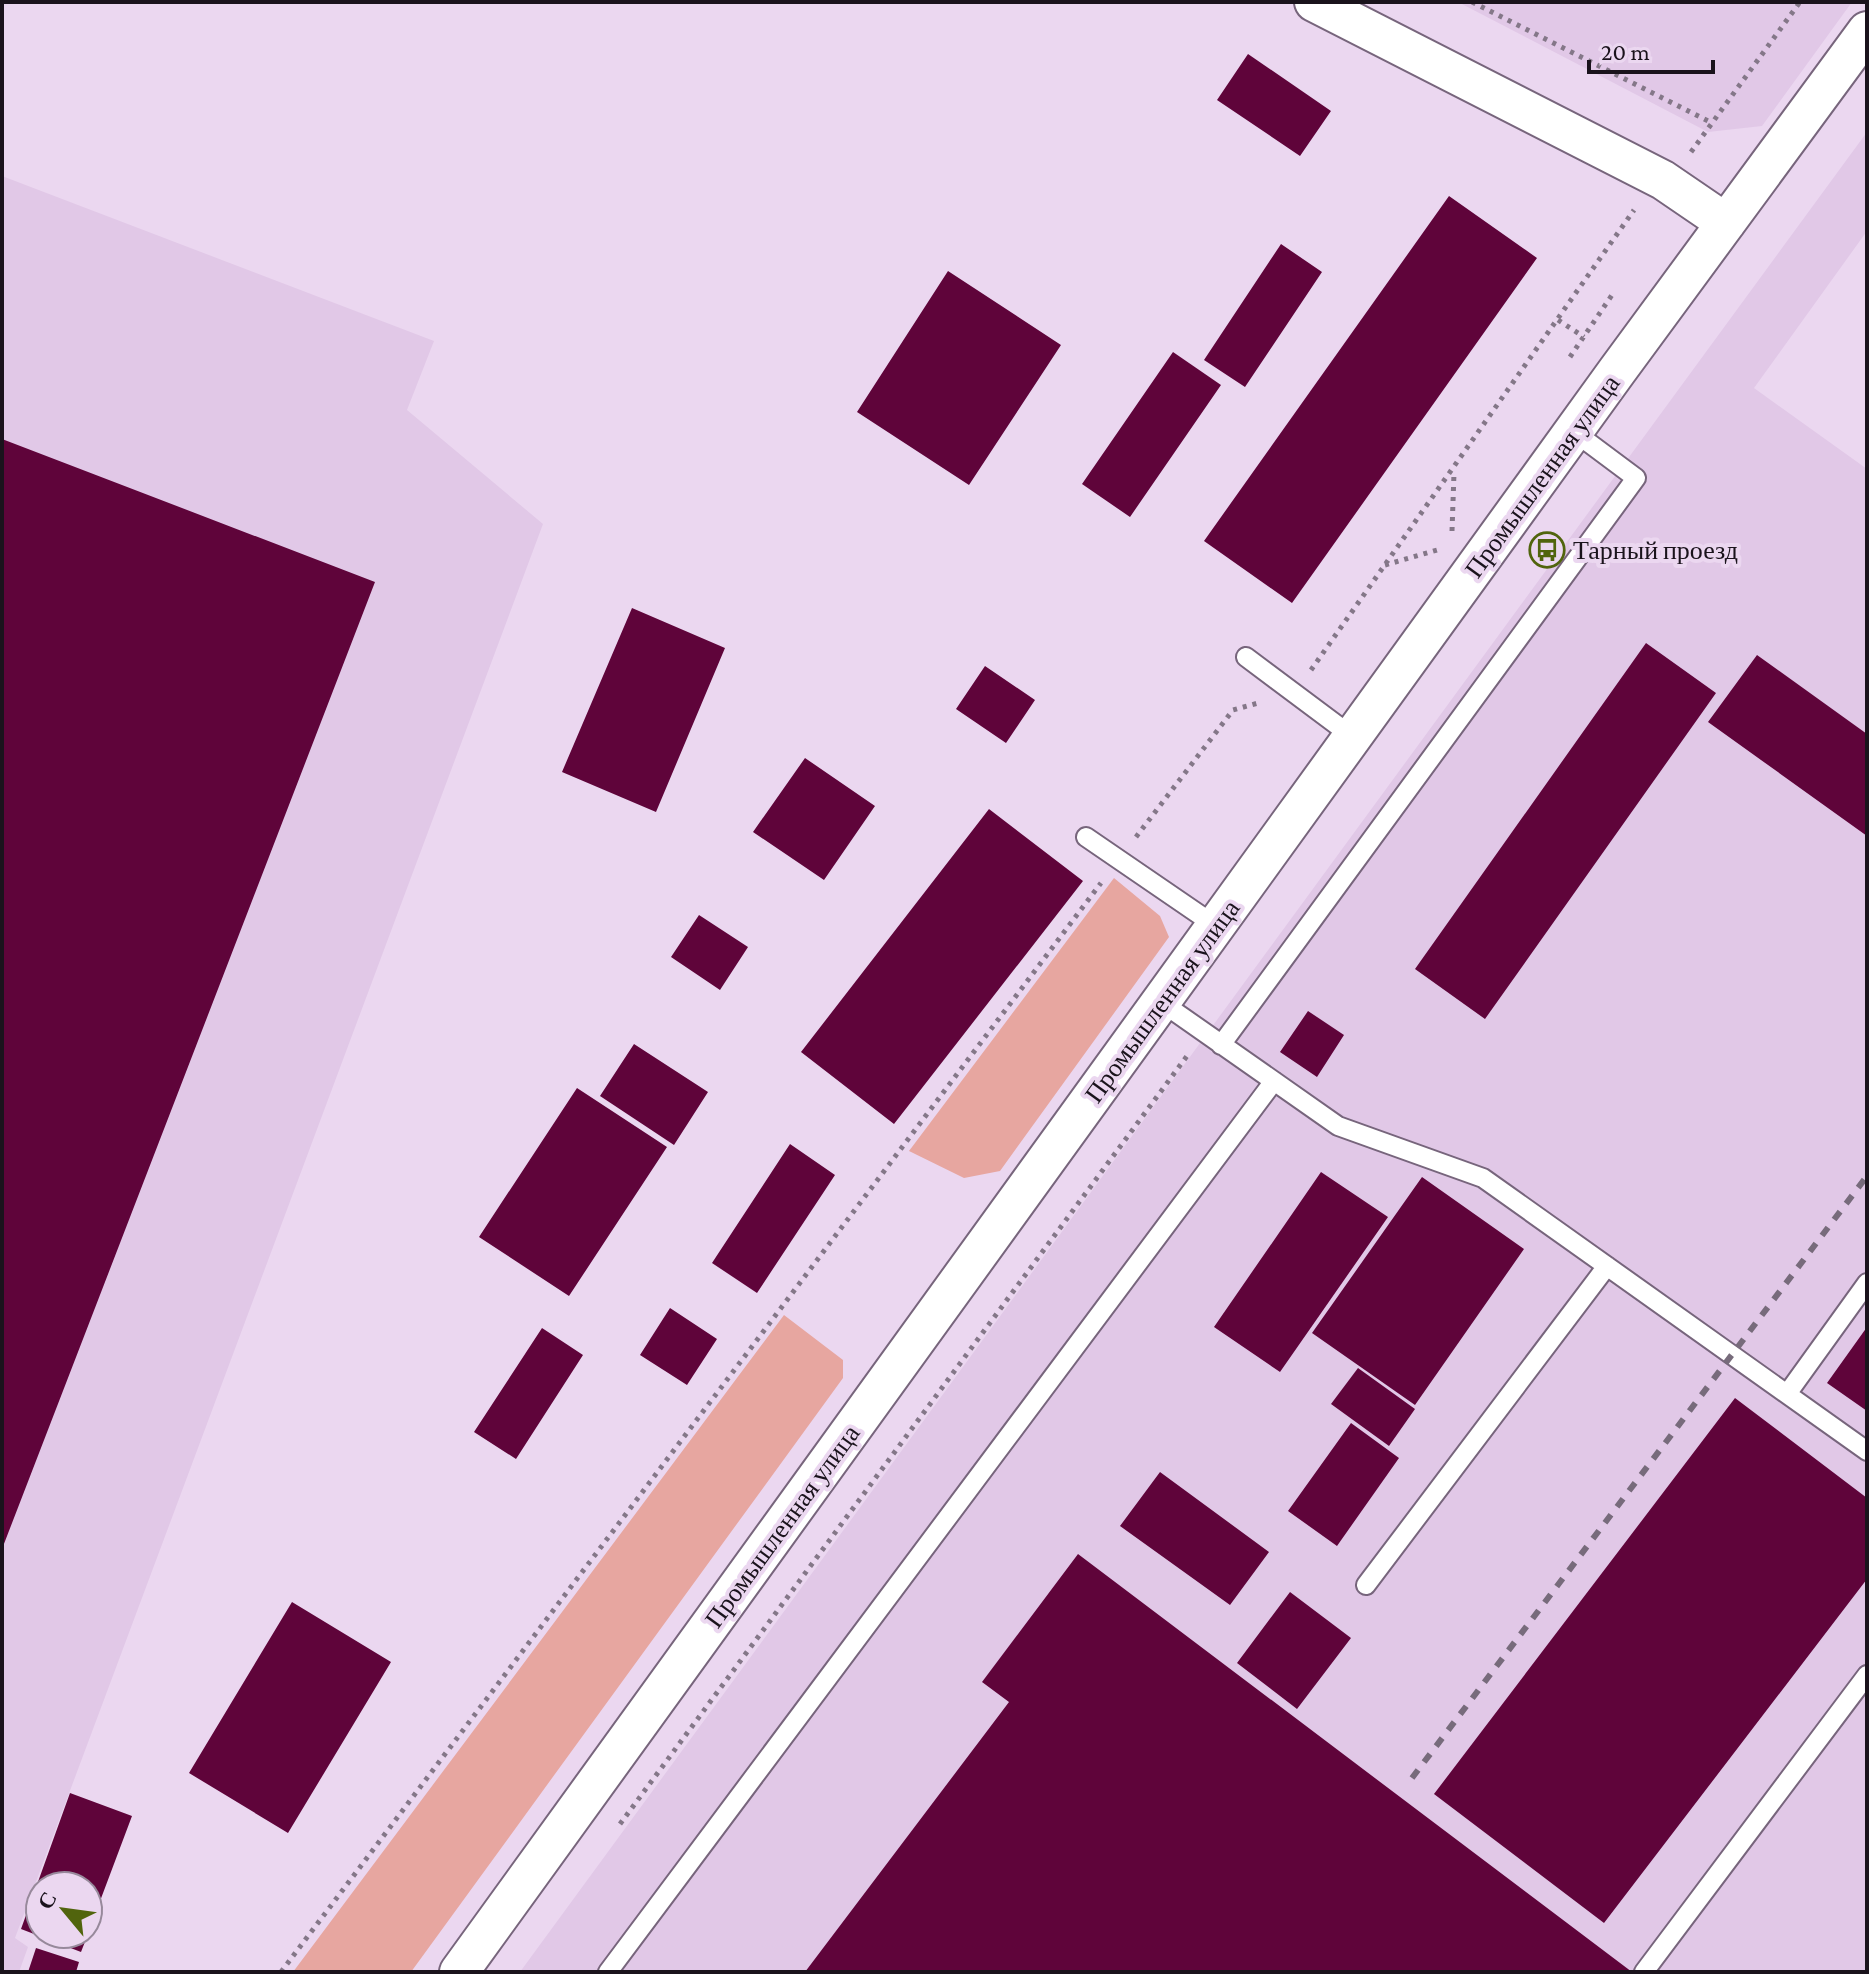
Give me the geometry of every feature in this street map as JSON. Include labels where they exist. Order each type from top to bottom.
[{"type":"street","points":[[1314,2],[1652,174],[1726,223]]},
{"type":"street","name":"Промышленная улица","points":[[459,1972],[1573,431],[1867,31]]},
{"type":"lane","points":[[1221,1045],[1636,478],[1573,431]]},
{"type":"lane","points":[[1246,657],[1353,737]]},
{"type":"lane","points":[[1086,837],[1216,926]]},
{"type":"lane","points":[[1161,1002],[1338,1126],[1483,1178],[1867,1451]]},
{"type":"lane","points":[[608,1972],[1274,1081]]},
{"type":"lane","points":[[1366,1585],[1607,1266]]},
{"type":"lane","points":[[1787,1394],[1867,1283]]},
{"type":"lane","points":[[1644,1972],[1867,1675]]},
{"type":"path","points":[[1472,2],[1712,123]]},
{"type":"path","points":[[1695,148],[1800,2]]},
{"type":"path","points":[[281,1972],[1233,710],[1295,693],[1454,471],[1635,209]]},
{"type":"path","points":[[1570,357],[1614,292]]},
{"type":"path","points":[[1558,320],[1584,337]]},
{"type":"path","points":[[1384,565],[1452,546],[1454,471]]},
{"type":"path","points":[[615,1830],[1204,1033]]},
{"type":"shaded area","points":[[1458,2],[1852,2],[1762,126],[1708,132]]},
{"type":"shaded area","points":[[1867,132],[1867,231],[1754,388],[1867,469],[1867,1972],[520,1972]]},
{"type":"shaded area","points":[[2,176],[434,341],[407,410],[543,524],[40,1870],[24,1870],[24,1914],[15,1938],[27,1950],[19,1972],[2,1972]]},
{"type":"shaded area","points":[[1114,878],[1160,916],[1169,937],[1000,1171],[964,1178],[909,1151]]},
{"type":"shaded area","points":[[784,1315],[843,1360],[843,1378],[411,1972],[293,1972]]},
{"type":"building","points":[[1248,54],[1331,111],[1300,156],[1217,100]]},
{"type":"building","points":[[1449,196],[1537,258],[1292,603],[1204,541]]},
{"type":"building","points":[[1281,244],[1322,272],[1245,387],[1204,360]]},
{"type":"building","points":[[948,271],[1061,345],[969,485],[857,412]]},
{"type":"building","points":[[1173,352],[1221,385],[1130,517],[1082,484]]},
{"type":"building","points":[[2,439],[375,582],[2,1549]]},
{"type":"building","points":[[632,608],[725,648],[656,812],[562,772]]},
{"type":"building","points":[[1646,643],[1716,693],[1485,1019],[1415,969]]},
{"type":"building","points":[[1757,655],[1867,734],[1867,836],[1708,722]]},
{"type":"building","points":[[985,666],[1035,700],[1006,743],[956,709]]},
{"type":"building","points":[[805,758],[875,806],[824,880],[753,832]]},
{"type":"building","points":[[989,809],[1083,881],[894,1124],[801,1052]]},
{"type":"building","points":[[699,915],[748,947],[720,990],[671,957]]},
{"type":"building","points":[[1308,1011],[1344,1035],[1317,1077],[1280,1052]]},
{"type":"building","points":[[634,1044],[708,1092],[674,1145],[600,1096]]},
{"type":"building","points":[[577,1088],[667,1147],[569,1296],[479,1237]]},
{"type":"building","points":[[790,1144],[835,1175],[757,1293],[712,1263]]},
{"type":"building","points":[[1321,1172],[1388,1217],[1280,1372],[1214,1327]]},
{"type":"building","points":[[1422,1177],[1524,1249],[1415,1405],[1312,1333]]},
{"type":"building","points":[[670,1308],[717,1339],[687,1385],[640,1355]]},
{"type":"building","points":[[1867,1327],[1867,1411],[1827,1383]]},
{"type":"building","points":[[542,1328],[583,1355],[516,1459],[474,1432]]},
{"type":"building","points":[[1358,1368],[1415,1409],[1389,1446],[1331,1404]]},
{"type":"building","points":[[1735,1398],[1867,1498],[1867,1579],[1604,1923],[1434,1794]]},
{"type":"building","points":[[1351,1423],[1399,1458],[1337,1546],[1288,1511]]},
{"type":"building","points":[[1160,1472],[1269,1552],[1230,1605],[1120,1526]]},
{"type":"building","points":[[1078,1554],[1632,1972],[805,1972],[1009,1702],[982,1682]]},
{"type":"building","points":[[1290,1592],[1351,1638],[1297,1709],[1237,1663]]},
{"type":"building","points":[[292,1602],[391,1662],[288,1833],[189,1773]]},
{"type":"building","points":[[70,1793],[132,1816],[104,1890],[104,1870],[42,1870]]},
{"type":"building","points":[[35,1950],[79,1962],[76,1972],[28,1972]]},
{"type":"railway","points":[[1412,1778],[1867,1176]]},
{"type":"place","name":"Тарный проезд","points":[[1547,550]]}]
